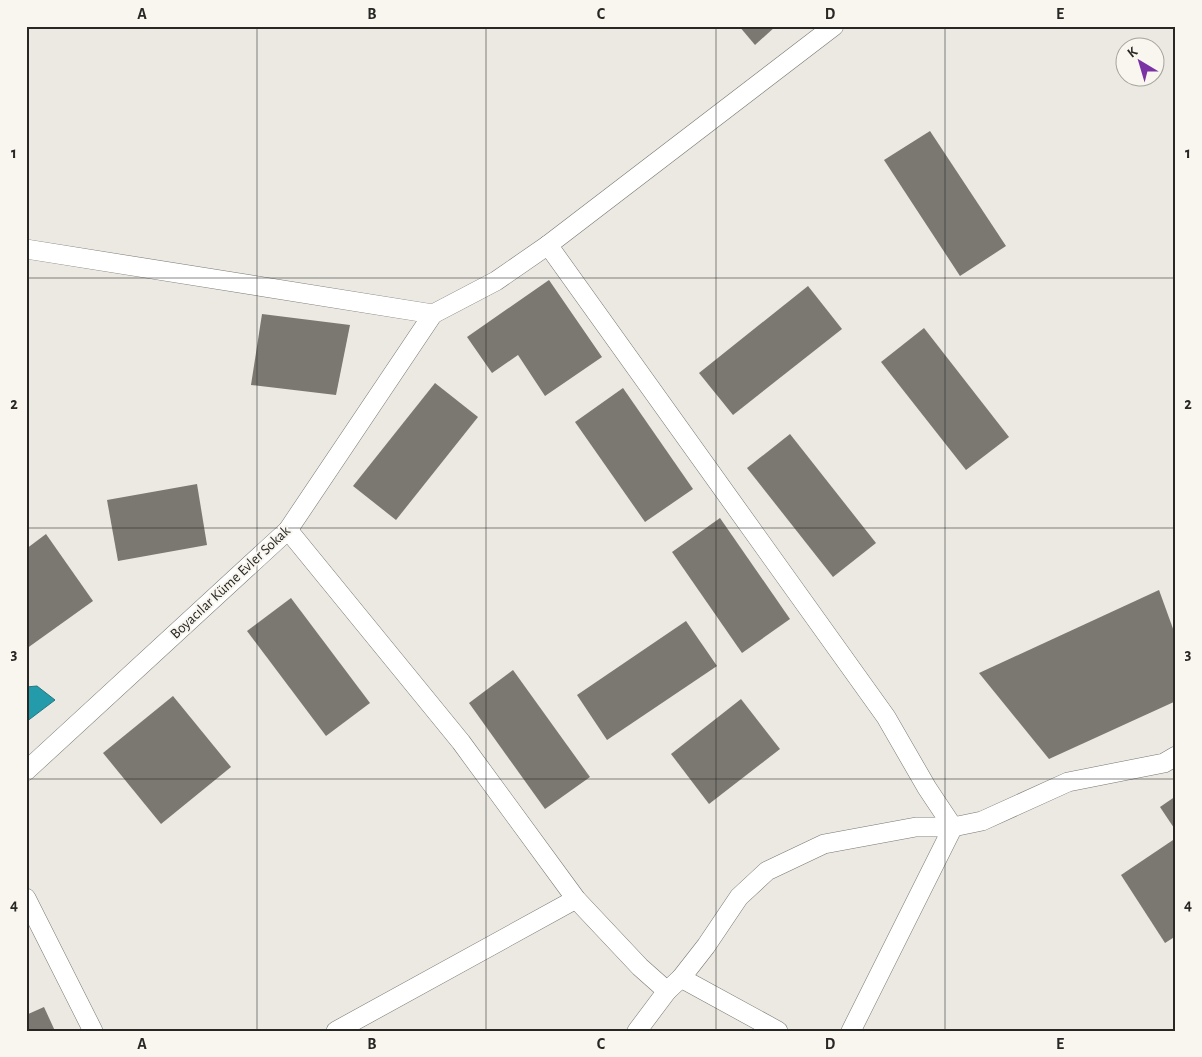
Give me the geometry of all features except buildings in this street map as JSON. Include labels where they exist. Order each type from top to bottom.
[{"type":"street","points":[[26,249],[433,314],[496,281],[548,244],[834,26]]},
{"type":"street","points":[[548,244],[886,717],[926,788],[953,827]]},
{"type":"street","name":"Boyacılar Küme Evler Sokak","points":[[26,771],[288,530],[433,314]]},
{"type":"street","points":[[288,530],[461,742],[576,899],[640,967],[667,991]]},
{"type":"street","points":[[637,1031],[667,991],[706,946],[739,897],[767,871],[824,844],[916,827],[953,827],[982,821],[1068,782],[1164,762],[1176,756]]},
{"type":"street","points":[[850,1031],[953,827]]},
{"type":"street","points":[[26,898],[93,1031]]},
{"type":"street","points":[[336,1031],[576,899]]},
{"type":"street","points":[[680,978],[778,1031]]},
{"type":"water","points":[[37,686],[55,700],[26,722],[26,687]]}]
